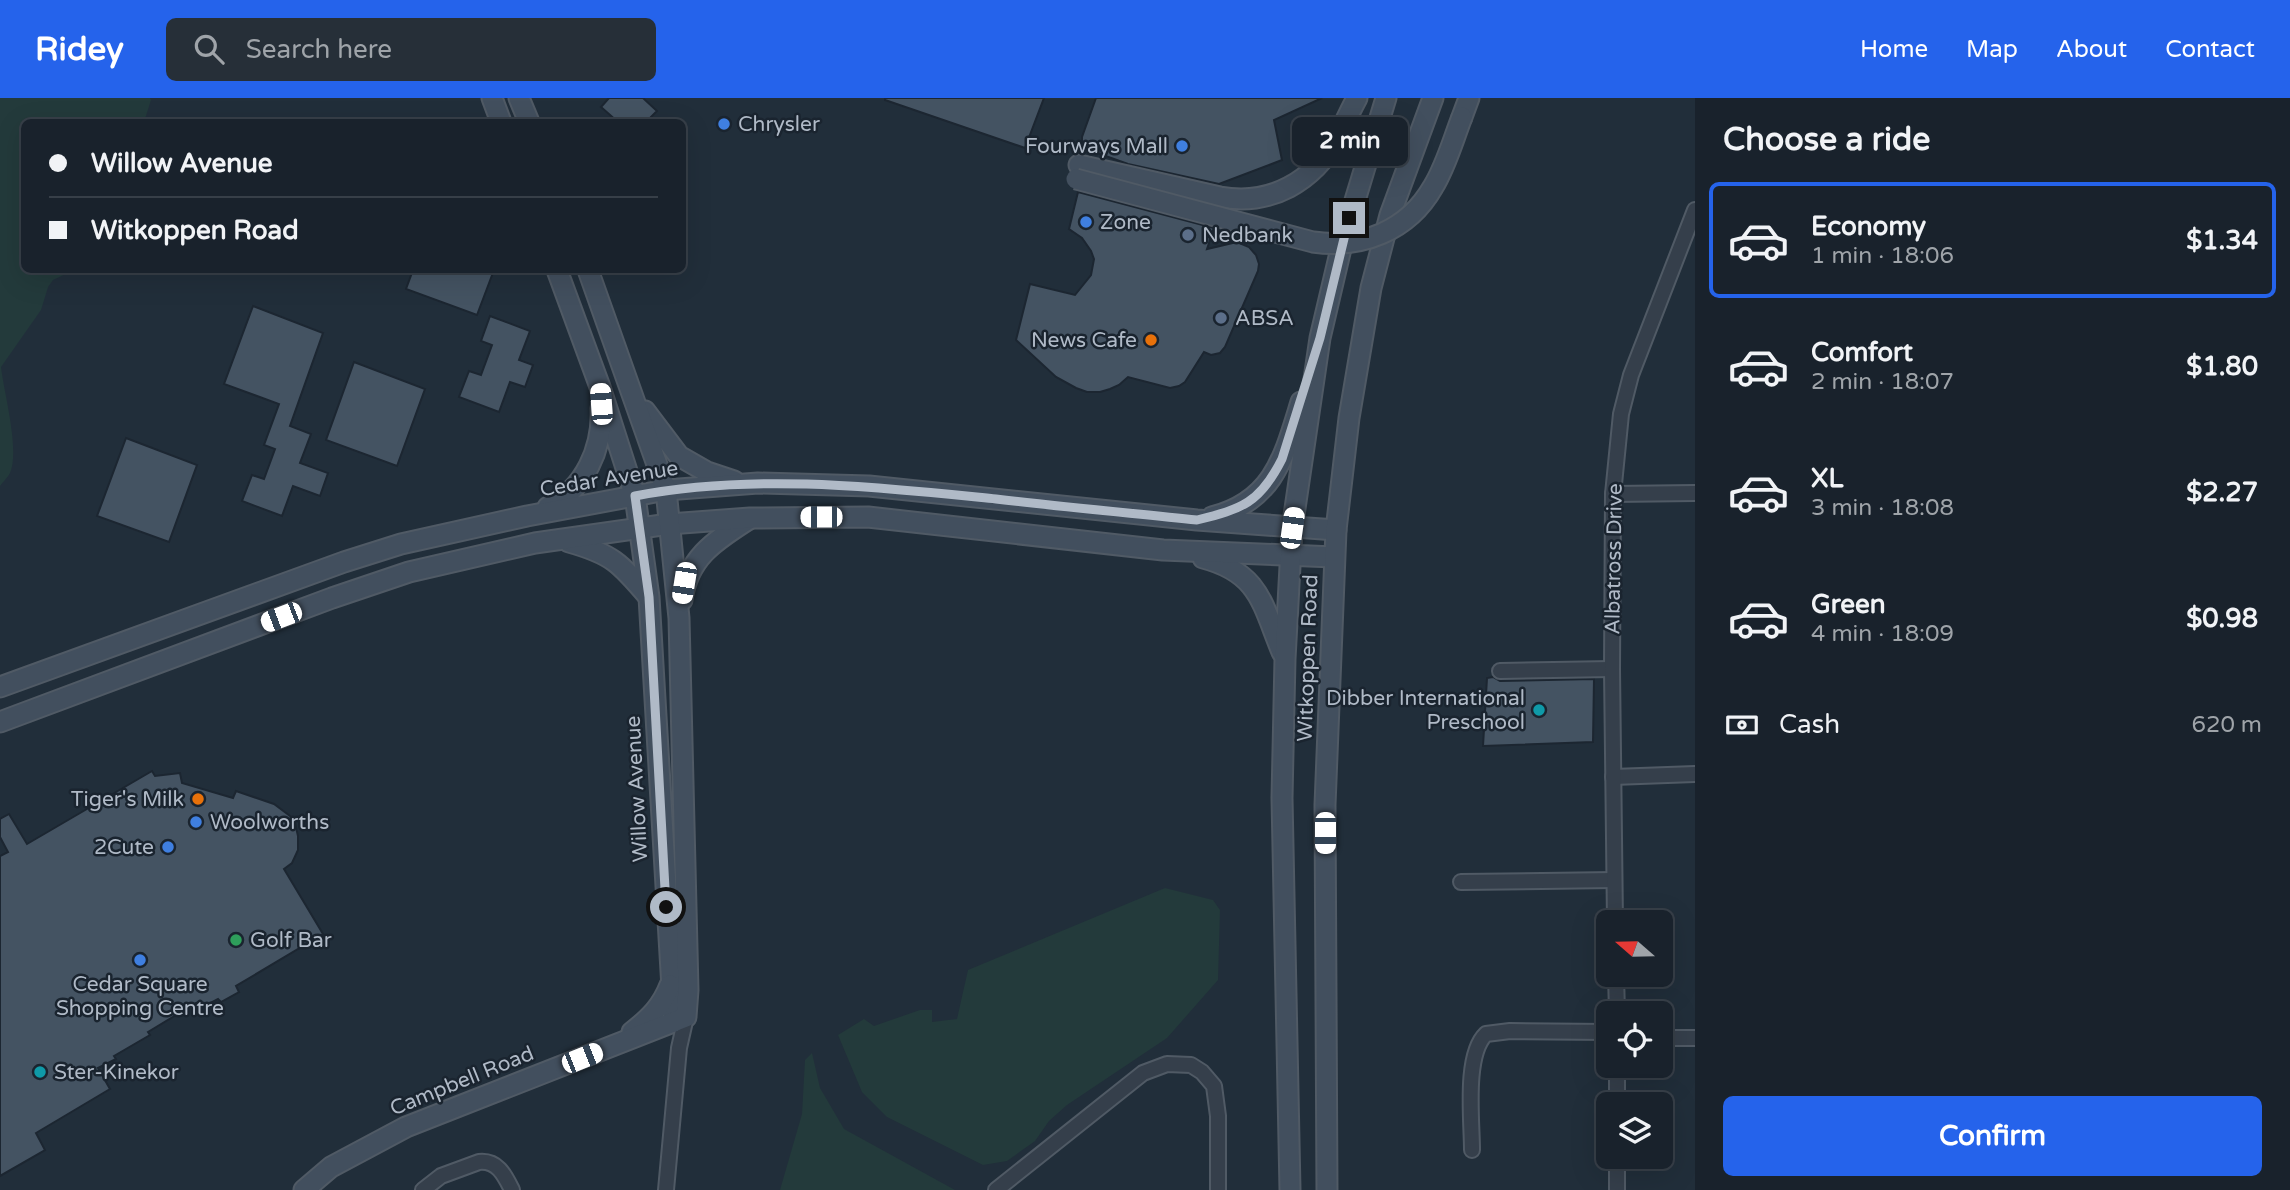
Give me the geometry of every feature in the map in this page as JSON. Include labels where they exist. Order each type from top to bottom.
[{"type":"main road","points":[[492,98],[500,119]]},
{"type":"main road","points":[[519,98],[528,119]]},
{"type":"main road","points":[[1357,98],[1337,138],[1315,167],[1287,189],[1260,198],[1239,200],[1078,172],[1313,243],[1350,244],[1390,232],[1415,212],[1433,187],[1465,107]]},
{"type":"main road","name":"Witkoppen Road","points":[[1290,1190],[1282,798],[1285,659],[1292,528],[1320,338],[1343,240],[1386,98]]},
{"type":"main road","name":"Witkoppen Road","points":[[1327,1190],[1325,805],[1336,530],[1349,418],[1371,288],[1390,215],[1433,98]]},
{"type":"main road","points":[[527,516],[565,497],[576,488],[593,459],[602,421],[600,387],[558,273]]},
{"type":"main road","points":[[589,273],[633,393],[679,456],[730,481],[758,483]]},
{"type":"main road","points":[[1197,520],[1231,512],[1248,502],[1272,478],[1290,438],[1320,338]]},
{"type":"main road","name":"Willow Avenue","points":[[600,387],[635,496],[649,597],[670,985],[680,1019]]},
{"type":"main road","name":"Willow Avenue","points":[[633,393],[666,490],[679,618],[687,966],[680,1019]]},
{"type":"main road","name":"Cedar Avenue","points":[[0,687],[344,562],[401,544],[527,516],[666,490],[758,483],[869,486],[1197,520],[1336,530]]},
{"type":"main road","points":[[0,722],[332,598],[409,572],[535,543],[669,524],[750,518],[868,517],[1163,550],[1334,557]]},
{"type":"main road","points":[[679,618],[684,583],[694,564],[706,549],[750,518]]},
{"type":"main road","points":[[562,540],[606,554],[626,571],[649,597]]},
{"type":"main road","points":[[1163,550],[1217,562],[1241,574],[1256,589],[1285,659]]},
{"type":"main road","points":[[608,1048],[646,1021],[664,1000],[670,985]]},
{"type":"main road","name":"Campbell Road","points":[[304,1190],[331,1167],[406,1127],[680,1019]]},
{"type":"street","name":"Albatross Drive","points":[[1615,910],[1613,494],[1621,414],[1631,375],[1695,210]]},
{"type":"street","points":[[1613,494],[1695,493]]},
{"type":"street","points":[[1500,671],[1612,669]]},
{"type":"street","points":[[1613,777],[1695,774]]},
{"type":"street","points":[[1461,882],[1614,880]]},
{"type":"street","name":"Willow Avenue","points":[[666,1190],[680,1019]]},
{"type":"street","points":[[1472,1150],[1473,1060],[1477,1045],[1486,1034],[1510,1031],[1596,1032]]},
{"type":"street","points":[[1673,1038],[1695,1038]]},
{"type":"street","points":[[996,1190],[1143,1073],[1167,1064],[1191,1065],[1214,1086],[1218,1190]]},
{"type":"street","points":[[423,1190],[440,1176],[486,1161],[498,1167],[512,1190]]},
{"type":"street","points":[[1616,1169],[1616,1190]]},
{"type":"green space","points":[[0,98],[150,98],[145,119],[21,119],[21,273],[68,273],[53,280],[48,287],[41,310],[1,367],[10,421],[13,463],[10,473],[0,486]]},
{"type":"green space","points":[[1165,888],[1213,900],[1220,910],[1218,980],[1167,1038],[1067,1105],[1049,1121],[1035,1141],[1007,1161],[983,1165],[887,1117],[862,1092],[838,1035],[864,1019],[874,1026],[920,1010],[932,1010],[932,1022],[957,1019],[968,970]]},
{"type":"green space","points":[[812,1053],[820,1088],[844,1129],[955,1190],[780,1190],[802,1114],[805,1060]]},
{"type":"building","points":[[609,98],[643,98],[657,111],[649,119],[615,119],[601,107]]},
{"type":"building","points":[[885,98],[1044,98],[1025,148]]},
{"type":"building","name":"Fourways Mall","points":[[1096,98],[1322,98],[1274,120],[1282,160],[1219,184],[1128,164],[1086,149],[1082,144],[1082,137]]},
{"type":"building","points":[[1078,192],[1214,228],[1207,249],[1237,242],[1249,247],[1256,255],[1258,271],[1225,347],[1220,353],[1211,355],[1204,352],[1185,382],[1179,386],[1170,388],[1128,377],[1110,389],[1087,392],[1056,377],[1016,340],[1030,284],[1075,295],[1091,275],[1094,259],[1091,251],[1082,238],[1069,229]]},
{"type":"building","points":[[412,273],[493,273],[477,315],[406,289]]},
{"type":"building","points":[[253,306],[323,333],[290,426],[311,434],[300,463],[328,473],[320,496],[293,486],[282,516],[242,501],[252,475],[264,479],[275,449],[264,445],[279,404],[224,384]]},
{"type":"building","points":[[490,316],[530,331],[519,360],[533,365],[525,387],[510,382],[499,412],[459,397],[469,371],[481,375],[492,345],[481,341]]},
{"type":"building","points":[[354,362],[425,389],[397,466],[326,440]]},
{"type":"building","points":[[126,438],[197,465],[169,542],[97,516]]},
{"type":"building","name":"Dibber International Preschool","points":[[1493,677],[1500,681],[1594,679],[1593,742],[1483,746],[1487,678]]},
{"type":"building","name":"Cedar Square Shopping Centre","points":[[152,771],[155,776],[180,773],[182,783],[233,798],[236,791],[274,804],[290,816],[295,823],[298,850],[292,863],[284,869],[323,934],[236,986],[239,992],[221,1002],[218,999],[203,1007],[199,1008],[196,1003],[114,1056],[116,1059],[98,1068],[110,1089],[36,1133],[45,1150],[0,1176],[0,856],[8,852],[0,837],[0,819],[9,814],[27,844]]},
{"type":"place","name":"Chrysler","points":[[724,124]]},
{"type":"place","name":"Fourways Mall","points":[[1182,146]]},
{"type":"place","name":"Zone","points":[[1086,222]]},
{"type":"place","name":"Nedbank","points":[[1188,235]]},
{"type":"place","name":"ABSA","points":[[1221,318]]},
{"type":"place","name":"News Cafe","points":[[1151,340]]},
{"type":"place","name":"Dibber International Preschool","points":[[1539,710]]},
{"type":"place","name":"Tiger's Milk","points":[[198,799]]},
{"type":"place","name":"Woolworths","points":[[196,822]]},
{"type":"place","name":"2Cute","points":[[168,847]]},
{"type":"place","name":"Golf Bar","points":[[236,940]]},
{"type":"place","name":"Cedar Square Shopping Centre","points":[[140,960]]},
{"type":"place","name":"Ster-Kinekor","points":[[40,1072]]},
{"type":"route","points":[[666,907],[649,597],[635,496],[666,490],[758,483],[869,486],[1197,520],[1231,512],[1262,490],[1282,459],[1320,338],[1349,218]]}]
